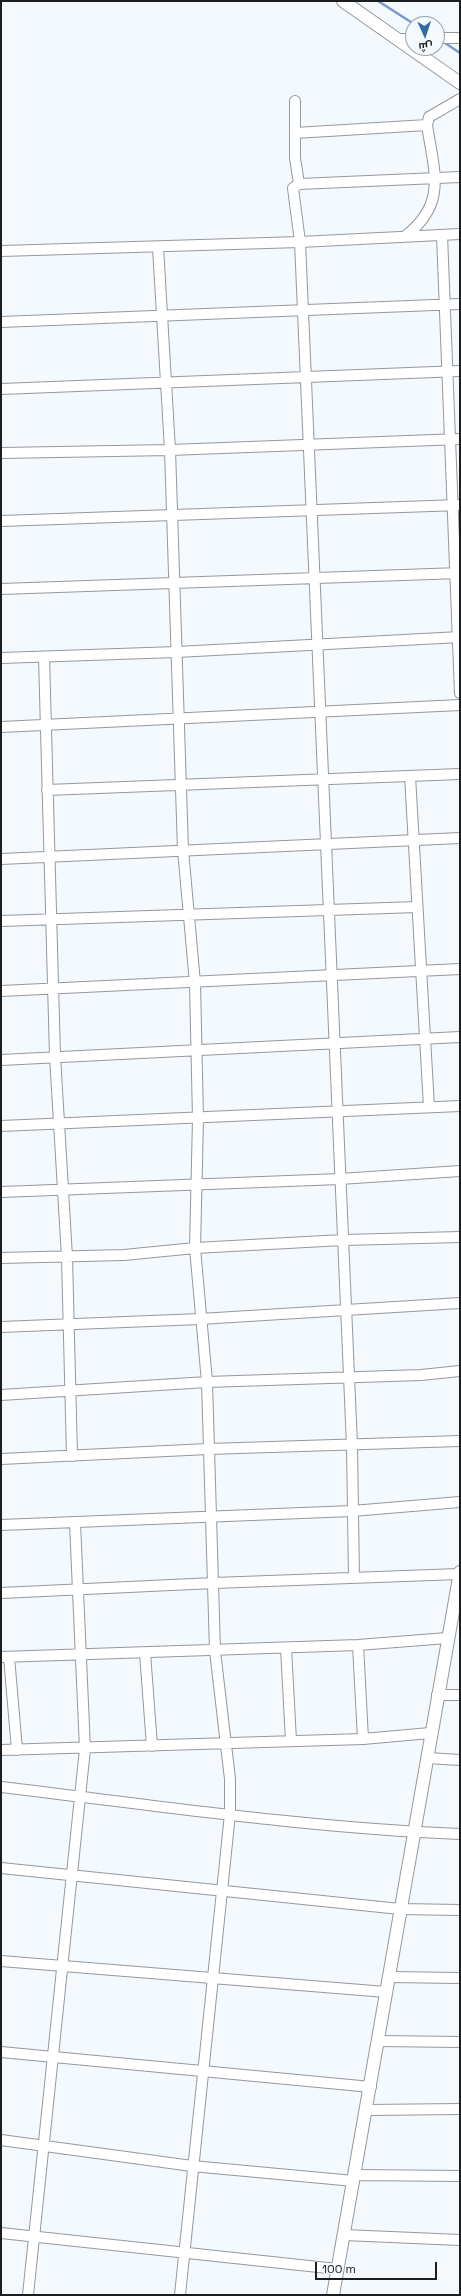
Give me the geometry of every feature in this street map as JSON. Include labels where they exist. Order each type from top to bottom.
[{"type":"street","points":[[345,2],[460,83]]},
{"type":"street","points":[[445,38],[460,38]]},
{"type":"street","points":[[396,39],[405,39]]},
{"type":"street","points":[[404,237],[426,216],[433,203],[435,179],[427,125],[429,117],[460,99]]},
{"type":"street","points":[[295,101],[295,158],[299,184]]},
{"type":"street","points":[[295,133],[427,125]]},
{"type":"street","points":[[354,1578],[352,1445],[300,242],[293,188],[299,184],[460,177]]},
{"type":"street","points":[[1,251],[300,242],[460,234]]},
{"type":"street","points":[[442,235],[448,372],[455,440],[460,693]]},
{"type":"street","points":[[158,247],[170,450],[183,850],[195,983],[198,1119],[195,1248],[200,1319],[207,1382],[215,1651],[230,1779],[230,1814],[192,2166],[186,2252],[180,2295]]},
{"type":"street","points":[[1,322],[460,304]]},
{"type":"street","points":[[1,389],[460,371]]},
{"type":"street","points":[[1,453],[170,450],[455,440]]},
{"type":"street","points":[[1,521],[456,505]]},
{"type":"street","points":[[1,589],[458,573]]},
{"type":"street","points":[[1,658],[177,652],[459,637]]},
{"type":"street","points":[[44,657],[55,1056],[67,1257],[72,1456]]},
{"type":"street","points":[[1,727],[320,710],[460,705]]},
{"type":"street","points":[[47,790],[460,774]]},
{"type":"street","points":[[410,776],[420,972],[429,1107]]},
{"type":"street","points":[[1,859],[460,838]]},
{"type":"street","points":[[1,921],[417,907]]},
{"type":"street","points":[[1,991],[54,990],[332,977],[460,969]]},
{"type":"street","points":[[1,1060],[55,1056],[197,1051],[335,1042],[460,1037]]},
{"type":"street","points":[[1,1126],[198,1119],[338,1110],[460,1106]]},
{"type":"street","points":[[1,1192],[340,1179],[460,1171]]},
{"type":"street","points":[[1,1258],[124,1255],[195,1248],[343,1240],[460,1237]]},
{"type":"street","points":[[1,1327],[200,1319],[460,1303]]},
{"type":"street","points":[[1,1395],[70,1392],[207,1382],[421,1375],[460,1371]]},
{"type":"street","points":[[1,1459],[208,1449],[460,1441]]},
{"type":"street","points":[[1,1525],[212,1518],[352,1511],[460,1502]]},
{"type":"street","points":[[28,2295],[33,2235],[54,2058],[86,1749],[75,1523]]},
{"type":"street","points":[[1,1593],[78,1591],[214,1583],[460,1573],[455,1623],[447,1638],[388,1977],[367,2110],[337,2269],[333,2295],[337,2295]]},
{"type":"street","points":[[17,1750],[5,1657],[145,1654],[358,1645],[447,1638]]},
{"type":"street","points":[[358,1645],[363,1739]]},
{"type":"street","points":[[286,1648],[291,1741]]},
{"type":"street","points":[[145,1654],[152,1746]]},
{"type":"street","points":[[437,1695],[460,1695]]},
{"type":"street","points":[[1,1750],[86,1749],[363,1739],[430,1733]]},
{"type":"street","points":[[427,1758],[460,1760]]},
{"type":"street","points":[[1,1788],[230,1814],[413,1832],[460,1834]]},
{"type":"street","points":[[1,1868],[222,1892],[400,1909],[460,1910]]},
{"type":"street","points":[[1,1961],[212,1980],[386,1992]]},
{"type":"street","points":[[388,1977],[460,1978]]},
{"type":"street","points":[[378,2042],[460,2042]]},
{"type":"street","points":[[1,2052],[371,2087]]},
{"type":"street","points":[[367,2110],[460,2109]]},
{"type":"street","points":[[1,2140],[43,2144],[192,2166],[354,2178],[460,2176]]},
{"type":"street","points":[[1,2233],[33,2235],[337,2269]]},
{"type":"street","points":[[344,2235],[460,2240]]},
{"type":"waterway","points":[[378,1],[405,18]]},
{"type":"waterway","points":[[445,43],[460,53]]}]
